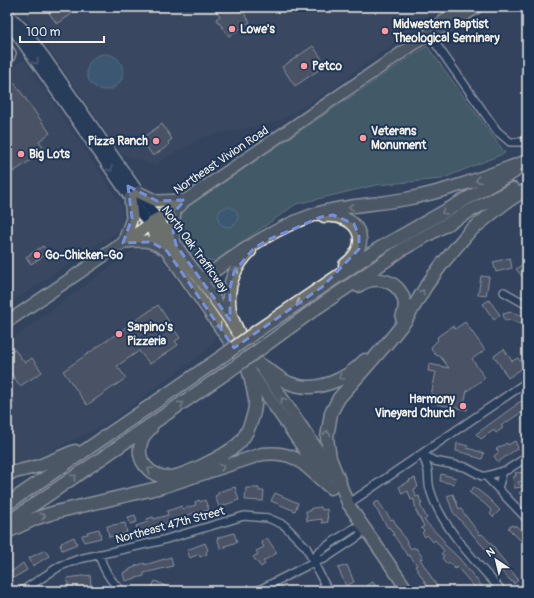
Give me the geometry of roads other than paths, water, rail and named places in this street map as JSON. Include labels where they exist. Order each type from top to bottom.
[{"type":"highway","points":[[201,280],[260,239],[291,223],[337,208],[403,199],[448,189],[527,160]]},
{"type":"highway","points":[[7,504],[378,249],[527,165]]},
{"type":"highway","points":[[7,523],[229,371],[318,307],[403,249],[472,210],[527,183]]},
{"type":"highway","points":[[336,486],[327,438],[328,422],[337,402],[401,325],[442,264],[469,232],[505,203],[527,189]]},
{"type":"highway","points":[[239,334],[230,311],[230,288],[234,272],[244,258],[254,248],[270,238],[321,217],[333,215],[344,218],[354,224],[359,236],[360,244],[359,249],[353,258],[333,273],[322,287]]},
{"type":"highway","points":[[163,416],[144,435],[141,441],[139,450],[144,467],[160,476],[170,477],[183,474],[212,461],[238,444],[245,434],[253,416],[255,401],[253,365],[295,385],[314,387],[332,383],[362,363],[385,339],[403,317],[406,303],[401,292],[396,286],[386,281],[373,280],[357,286],[339,298],[318,307]]},
{"type":"highway","points":[[7,474],[39,466],[96,442]]},
{"type":"highway","points":[[7,532],[37,518],[56,512],[162,487],[262,454],[276,453],[294,457],[312,469],[318,478],[336,486]]},
{"type":"main road","name":"Northeast Vivion Road","points":[[429,34],[459,7]]},
{"type":"main road","name":"Northeast Vivion Road","points":[[7,322],[429,34],[459,19],[477,7]]},
{"type":"main road","name":"North Oak Trafficway","points":[[8,17],[23,30],[45,58],[134,195],[408,591]]},
{"type":"main road","points":[[134,195],[157,201],[185,200],[175,212],[171,248],[151,242],[139,241],[123,243],[132,218],[134,195]]},
{"type":"main road","points":[[153,222],[166,238],[213,307],[226,315]]},
{"type":"main road","name":"North Oak Trafficway","points":[[171,248],[201,280],[226,315],[239,334],[253,365]]},
{"type":"street","points":[[429,34],[497,130],[510,142],[523,142],[527,140]]},
{"type":"street","points":[[7,46],[12,53],[10,59],[7,61]]},
{"type":"street","points":[[504,292],[527,305]]},
{"type":"street","points":[[348,504],[527,382]]},
{"type":"street","points":[[422,454],[434,461],[466,467],[482,476],[504,471],[527,457]]},
{"type":"street","points":[[422,454],[427,467],[429,489],[439,511],[450,529],[502,591]]},
{"type":"street","points":[[427,467],[434,461]]},
{"type":"street","points":[[498,488],[504,471]]},
{"type":"street","points":[[486,476],[527,519]]},
{"type":"street","name":"Northeast 47th Street","points":[[22,591],[60,566],[79,559],[160,541],[244,516],[268,518],[284,525],[306,547],[328,591]]},
{"type":"street","points":[[257,591],[314,562],[318,552],[354,528],[364,528]]},
{"type":"street","points":[[99,554],[102,565],[111,581],[122,591]]},
{"type":"place","name":"Lowe's","points":[[232,29]]},
{"type":"place","name":"Midwestern Baptist Theological Seminary","points":[[385,31]]},
{"type":"place","name":"Petco","points":[[304,66]]},
{"type":"place","name":"Veterans Monument","points":[[363,138]]},
{"type":"place","name":"Pizza Ranch","points":[[156,141]]},
{"type":"place","name":"Big Lots","points":[[21,154]]},
{"type":"place","name":"Go-Chicken-Go","points":[[37,255]]},
{"type":"place","name":"Sarpino's Pizzeria","points":[[119,334]]},
{"type":"place","name":"Harmony Vineyard Church","points":[[463,406]]}]
